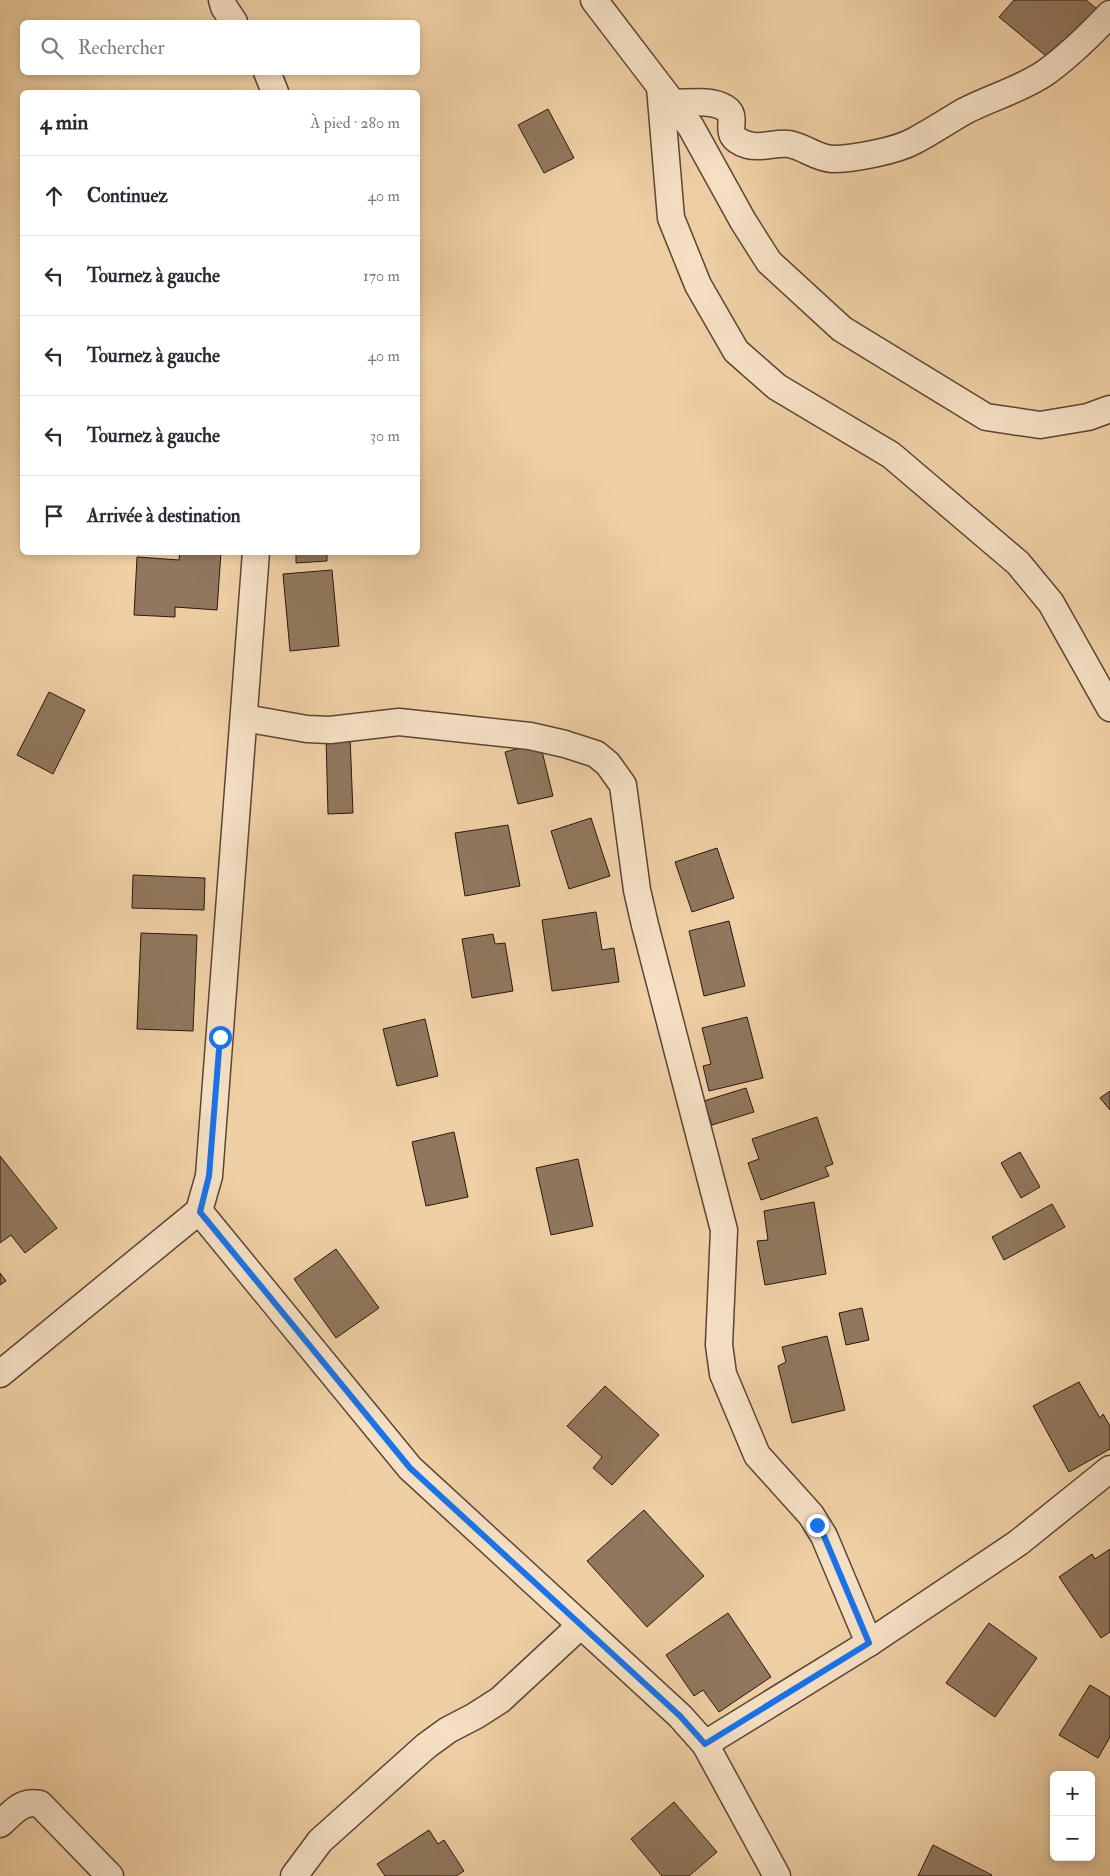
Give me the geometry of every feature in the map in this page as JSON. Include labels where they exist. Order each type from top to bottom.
[{"type":"street","points":[[222,0],[224,7],[233,20]]},
{"type":"street","points":[[594,0],[691,127],[743,221],[769,262],[842,329],[986,417],[1040,425],[1088,417],[1110,409]]},
{"type":"street","points":[[666,95],[727,108],[732,118],[730,132],[734,137],[746,144],[757,147],[790,144],[821,158],[834,159],[889,150],[912,142],[964,112],[1044,74],[1092,33],[1110,14]]},
{"type":"street","points":[[268,75],[274,90]]},
{"type":"street","points":[[666,95],[671,218],[698,285],[736,351],[777,387],[891,455],[1018,563],[1051,603],[1110,708]]},
{"type":"street","points":[[0,1374],[200,1212],[209,1176],[256,555]]},
{"type":"street","points":[[244,718],[307,729],[330,730],[400,722],[530,736],[596,754],[616,774],[623,785],[637,890],[645,925],[724,1230],[719,1345],[723,1374],[757,1454],[811,1515],[824,1536],[869,1643]]},
{"type":"street","points":[[200,1212],[410,1468],[680,1716],[705,1744],[777,1876]]},
{"type":"street","points":[[705,1744],[869,1643],[1018,1542],[1110,1468]]},
{"type":"street","points":[[294,1876],[320,1841],[426,1746],[448,1730],[500,1700],[581,1625]]},
{"type":"street","points":[[0,1824],[24,1803],[40,1804],[110,1876]]},
{"type":"building","points":[[1014,0],[1086,0],[1097,9],[1052,61],[999,17]]},
{"type":"building","points":[[548,109],[574,158],[544,173],[518,125]]},
{"type":"building","points":[[180,555],[221,555],[217,610],[175,607],[175,617],[134,615],[137,557],[179,560]]},
{"type":"building","points":[[296,555],[327,555],[327,561],[296,563]]},
{"type":"building","points":[[332,570],[339,646],[290,651],[283,574]]},
{"type":"building","points":[[49,692],[85,710],[53,774],[17,755]]},
{"type":"building","points":[[350,736],[353,813],[328,814],[326,737]]},
{"type":"building","points":[[540,743],[553,796],[518,804],[505,752]]},
{"type":"building","points":[[591,818],[610,876],[569,889],[551,831]]},
{"type":"building","points":[[508,825],[520,886],[465,896],[455,833]]},
{"type":"building","points":[[717,848],[734,898],[692,912],[675,862]]},
{"type":"building","points":[[133,875],[205,878],[204,910],[132,908]]},
{"type":"building","points":[[596,912],[602,950],[614,948],[619,982],[552,991],[542,920]]},
{"type":"building","points":[[729,921],[745,986],[704,996],[689,931]]},
{"type":"building","points":[[141,933],[197,935],[193,1031],[137,1029]]},
{"type":"building","points":[[493,934],[495,944],[505,943],[513,991],[472,998],[462,939]]},
{"type":"building","points":[[747,1017],[763,1078],[709,1091],[703,1066],[711,1064],[702,1028]]},
{"type":"building","points":[[425,1019],[438,1076],[397,1086],[383,1029]]},
{"type":"building","points":[[746,1088],[754,1112],[712,1125],[704,1101]]},
{"type":"building","points":[[1110,1091],[1110,1110],[1100,1098]]},
{"type":"building","points":[[817,1117],[833,1164],[825,1167],[829,1176],[761,1200],[748,1163],[759,1159],[752,1139]]},
{"type":"building","points":[[454,1132],[468,1197],[426,1206],[412,1142]]},
{"type":"building","points":[[1020,1152],[1040,1187],[1021,1198],[1001,1163]]},
{"type":"building","points":[[0,1156],[57,1228],[25,1253],[11,1235],[0,1243]]},
{"type":"building","points":[[578,1159],[593,1226],[551,1235],[536,1168]]},
{"type":"building","points":[[814,1202],[826,1274],[765,1285],[757,1241],[768,1240],[764,1211]]},
{"type":"building","points":[[1052,1204],[1065,1227],[1004,1260],[992,1237]]},
{"type":"building","points":[[336,1249],[379,1308],[336,1338],[294,1279]]},
{"type":"building","points":[[0,1273],[6,1281],[0,1285]]},
{"type":"building","points":[[862,1308],[869,1340],[846,1345],[839,1313]]},
{"type":"building","points":[[827,1336],[845,1410],[792,1423],[778,1366],[786,1362],[782,1347]]},
{"type":"building","points":[[1079,1382],[1100,1418],[1103,1414],[1110,1426],[1110,1449],[1069,1472],[1033,1406]]},
{"type":"building","points":[[605,1386],[659,1435],[612,1485],[593,1468],[602,1457],[567,1426]]},
{"type":"building","points":[[644,1510],[704,1576],[647,1627],[587,1561]]},
{"type":"building","points":[[1110,1549],[1110,1632],[1101,1638],[1059,1577],[1092,1554],[1095,1559]]},
{"type":"building","points":[[728,1613],[771,1677],[719,1712],[703,1690],[694,1696],[666,1655]]},
{"type":"building","points":[[989,1623],[1037,1658],[995,1717],[946,1683]]},
{"type":"building","points":[[1090,1685],[1110,1697],[1110,1737],[1098,1758],[1059,1735]]},
{"type":"building","points":[[674,1802],[717,1852],[689,1876],[662,1876],[631,1839]]},
{"type":"building","points":[[429,1830],[438,1844],[444,1840],[464,1871],[456,1876],[385,1876],[377,1864]]},
{"type":"building","points":[[933,1845],[992,1875],[918,1876]]},
{"type":"route","points":[[220,1037],[209,1176],[200,1212],[410,1468],[680,1716],[705,1744],[869,1643],[824,1536],[817,1525]]}]
